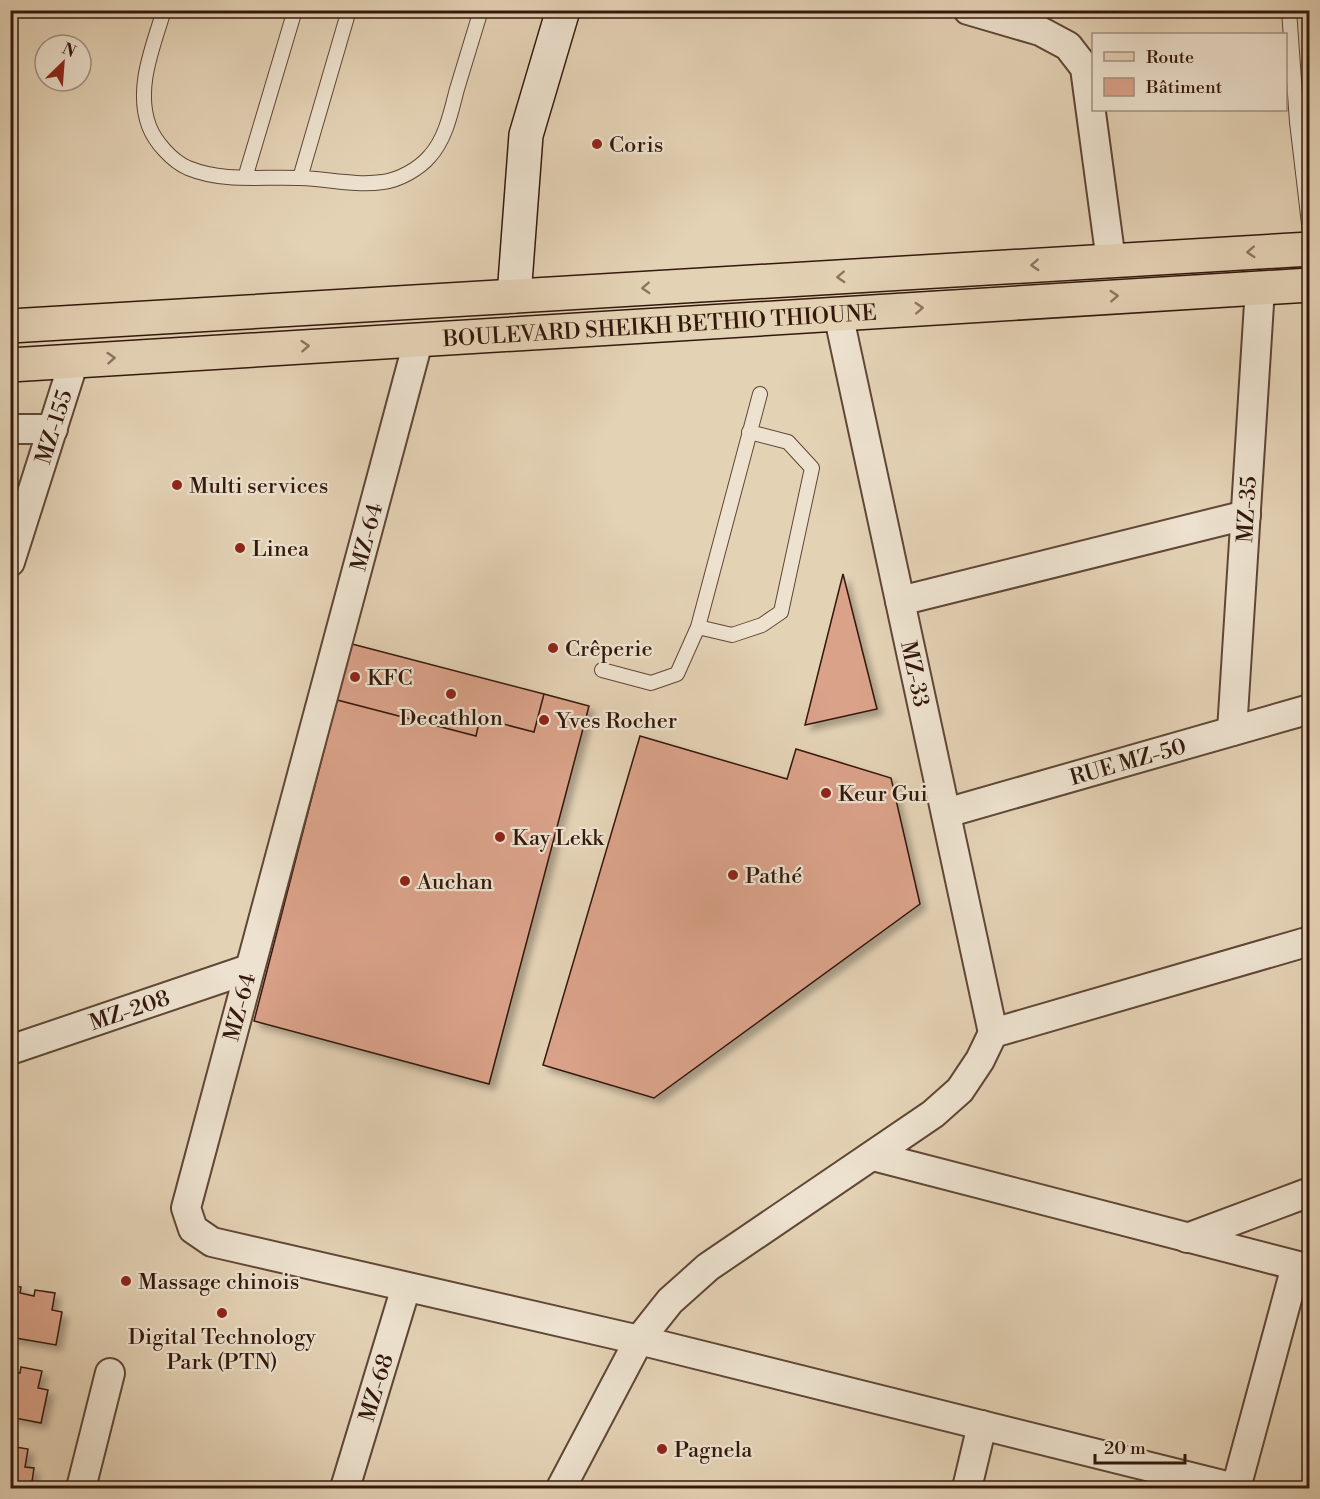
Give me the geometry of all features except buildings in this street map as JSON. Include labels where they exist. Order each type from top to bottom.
[{"type":"main road","name":"BOULEVARD SHEIKH BETHIO THIOUNE","points":[[10,326],[1310,249]]},
{"type":"main road","name":"BOULEVARD SHEIKH BETHIO THIOUNE","points":[[10,365],[1310,285]]},
{"type":"street","points":[[514,296],[526,135],[563,10]]},
{"type":"street","points":[[968,10],[1041,31],[1068,46],[1085,68],[1111,261]]},
{"type":"street","name":"MZ-35","points":[[1232,731],[1260,288]]},
{"type":"street","name":"MZ-33","points":[[838,313],[993,1033]]},
{"type":"street","name":"MZ-64","points":[[419,339],[186,1208],[193,1229],[212,1242],[639,1340],[1236,1488]]},
{"type":"street","name":"MZ-155","points":[[10,561],[74,361]]},
{"type":"street","points":[[10,429],[53,429]]},
{"type":"street","points":[[900,601],[1246,515]]},
{"type":"street","name":"RUE MZ-50","points":[[946,813],[1310,709]]},
{"type":"street","points":[[561,1488],[639,1340],[670,1300],[708,1268],[933,1114],[960,1090],[980,1060],[993,1033],[1310,941]]},
{"type":"street","name":"MZ-208","points":[[10,1050],[249,969]]},
{"type":"street","points":[[873,1156],[1303,1268],[1236,1488]]},
{"type":"street","points":[[1187,1238],[1310,1192]]},
{"type":"street","name":"MZ-68","points":[[345,1488],[406,1287]]},
{"type":"street","points":[[83,1487],[110,1373]]},
{"type":"street","points":[[967,1488],[982,1425]]},
{"type":"lane","points":[[164,10],[146,73],[143,100],[149,127],[164,150],[186,167],[212,176],[357,182],[384,182],[409,173],[430,157],[444,134],[481,10]]},
{"type":"lane","points":[[246,178],[295,10]]},
{"type":"lane","points":[[300,178],[349,10]]},
{"type":"lane","points":[[1289,10],[1303,122],[1310,232]]},
{"type":"lane","points":[[602,670],[651,683],[677,674],[699,627],[760,394]]},
{"type":"lane","points":[[699,627],[732,635],[762,625],[780,612],[812,468],[788,442],[749,432]]},
{"type":"place","name":"Coris","points":[[597,144]]},
{"type":"place","name":"Multi services","points":[[177,485]]},
{"type":"place","name":"Linea","points":[[240,548]]},
{"type":"place","name":"Crêperie","points":[[553,648]]},
{"type":"place","name":"KFC","points":[[355,677]]},
{"type":"place","name":"Decathlon","points":[[451,694]]},
{"type":"place","name":"Yves Rocher","points":[[544,720]]},
{"type":"place","name":"Keur Gui","points":[[826,793]]},
{"type":"place","name":"Kay Lekk","points":[[500,837]]},
{"type":"place","name":"Pathé","points":[[733,875]]},
{"type":"place","name":"Auchan","points":[[405,881]]},
{"type":"place","name":"Massage chinois","points":[[126,1281]]},
{"type":"place","name":"Digital Technology Park (PTN)","points":[[222,1313]]},
{"type":"place","name":"Pagnela","points":[[662,1449]]}]
